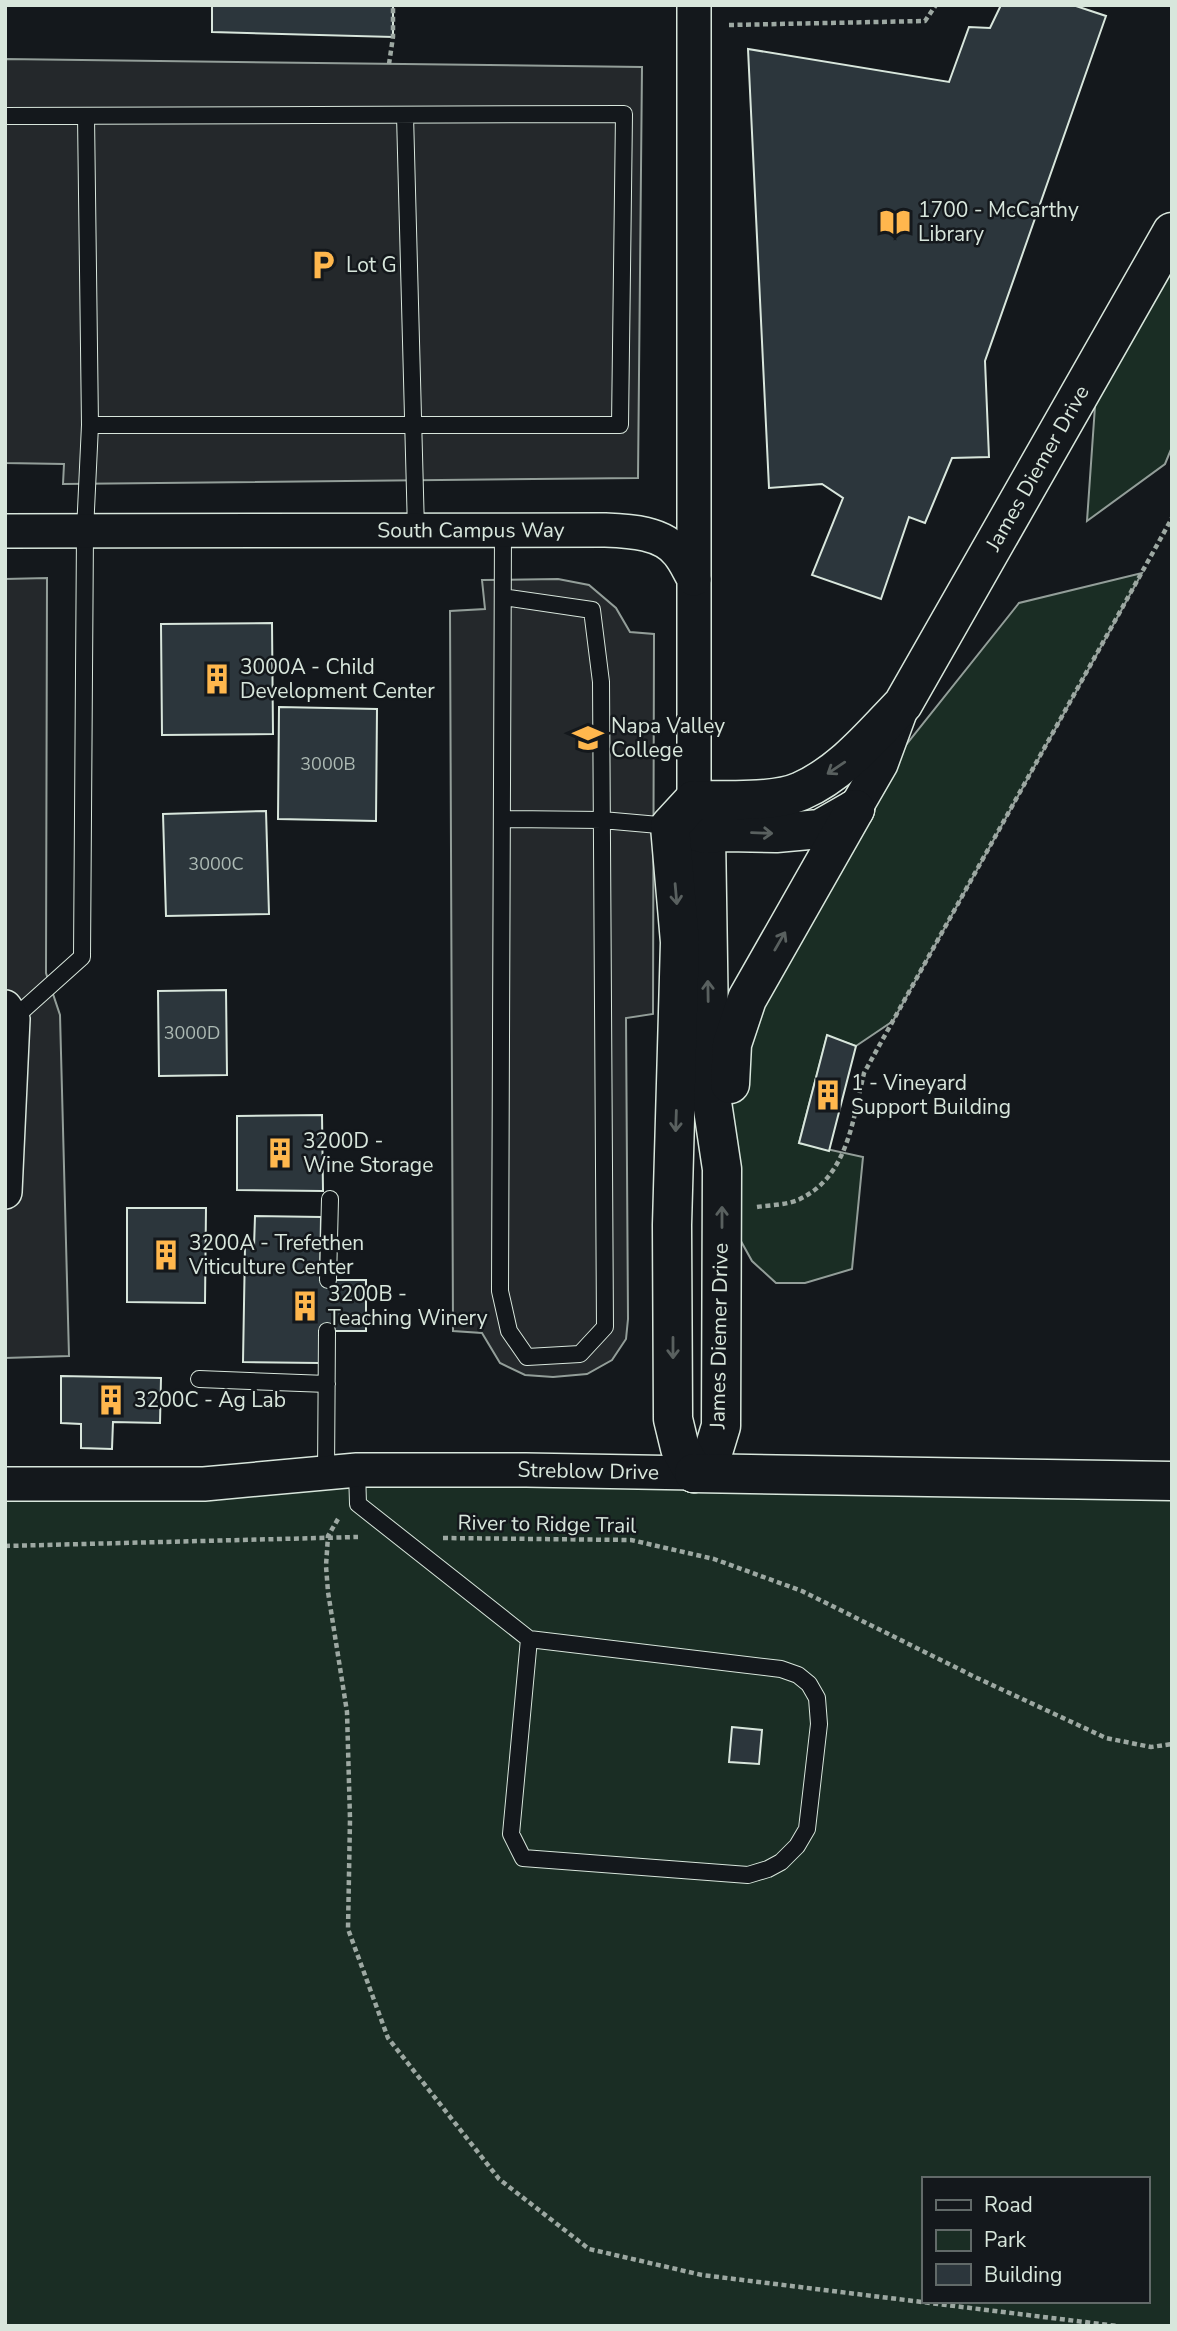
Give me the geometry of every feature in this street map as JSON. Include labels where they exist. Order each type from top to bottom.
[{"type":"street","points":[[694,16],[694,579],[690,820],[726,832],[776,833],[820,829],[855,809]]},
{"type":"street","name":"James Diemer Drive","points":[[855,809],[881,764],[903,704],[1172,232]]},
{"type":"street","name":"South Campus Way","points":[[5,531],[632,531],[659,539],[678,552],[694,579]]},
{"type":"street","name":"James Diemer Drive","points":[[690,820],[800,792],[845,764],[903,704]]},
{"type":"street","points":[[722,1169],[730,1104],[732,1044],[747,999],[855,809]]},
{"type":"street","name":"James Diemer Drive","points":[[690,820],[710,1089],[722,1169],[721,1426],[714,1450],[694,1474],[680,1448],[673,1419],[672,1225],[680,942],[690,820]]},
{"type":"street","points":[[5,1192],[9,1013]]},
{"type":"street","name":"Streblow Drive","points":[[5,1484],[204,1484],[341,1472],[526,1470],[1172,1481]]},
{"type":"lane","points":[[5,116],[624,114],[620,425],[90,425]]},
{"type":"lane","points":[[405,115],[416,530]]},
{"type":"lane","points":[[9,1013],[82,957],[85,531],[90,425],[86,116]]},
{"type":"lane","points":[[503,530],[500,1292],[509,1331],[527,1357],[580,1354],[605,1327],[601,682],[592,610],[503,597]]},
{"type":"lane","points":[[502,819],[690,820]]},
{"type":"lane","points":[[328,1280],[330,1199]]},
{"type":"lane","points":[[327,1331],[327,1384],[341,1472],[358,1504],[528,1639],[781,1670],[799,1675],[809,1684],[817,1698],[819,1724],[807,1829],[797,1846],[775,1866],[748,1875],[523,1858],[511,1834],[528,1639]]},
{"type":"lane","points":[[199,1379],[327,1384]]},
{"type":"path","points":[[389,64],[393,37],[393,5]]},
{"type":"path","points":[[694,16],[925,21],[936,5]]},
{"type":"path","points":[[722,1207],[756,1207],[798,1200],[819,1187],[834,1171],[848,1141],[864,1073],[1172,518]]},
{"type":"path","points":[[358,1504],[337,1520],[328,1536],[326,1566],[347,1712],[350,1819],[348,1929],[388,2038],[499,2179],[589,2249],[702,2275],[922,2302]]},
{"type":"path","name":"River to Ridge Trail","points":[[5,1546],[328,1536],[631,1540],[715,1559],[802,1591],[975,1677],[1107,1738],[1151,1747],[1172,1744]]},
{"type":"path","points":[[930,2303],[1117,2326]]},
{"type":"green space","points":[[1172,232],[1172,447],[1165,464],[1087,521],[1098,363]]},
{"type":"green space","points":[[1142,573],[893,1021],[856,1046],[827,1036],[799,1143],[863,1157],[852,1269],[805,1283],[776,1283],[752,1261],[722,1207],[732,1043],[855,809],[1019,603]]},
{"type":"green space","points":[[1172,1481],[1172,2326],[5,2326],[5,1484]]},
{"type":"shaded area","name":"Lot G","points":[[5,59],[642,67],[638,478],[63,484],[64,464],[5,463]]},
{"type":"shaded area","points":[[47,578],[46,973],[60,1015],[69,1356],[5,1358],[5,579]]},
{"type":"shaded area","points":[[558,579],[589,585],[616,608],[630,632],[654,634],[653,1014],[626,1018],[626,1339],[612,1360],[587,1374],[553,1377],[525,1375],[500,1363],[482,1333],[453,1331],[450,611],[485,609],[482,580]]},
{"type":"building","points":[[212,5],[393,5],[393,37],[212,32]]},
{"type":"building","name":"1700 - McCarthy Library","points":[[1001,5],[1073,5],[1106,16],[985,361],[989,457],[952,458],[925,523],[909,517],[881,599],[812,575],[843,498],[822,484],[769,488],[748,49],[949,82],[969,27],[990,28]]},
{"type":"building","name":"3000A - Child Development Center","points":[[272,623],[273,734],[162,735],[161,624]]},
{"type":"building","points":[[279,707],[377,709],[376,821],[278,819]]},
{"type":"building","points":[[266,811],[269,914],[166,916],[163,814]]},
{"type":"building","points":[[226,990],[227,1075],[159,1076],[158,991]]},
{"type":"building","name":"1 - Vineyard Support Building","points":[[827,1035],[856,1046],[829,1151],[799,1143]]},
{"type":"building","name":"3200D - Wine Storage","points":[[322,1115],[323,1191],[237,1190],[237,1116]]},
{"type":"building","name":"3200A - Trefethen Viticulture Center","points":[[127,1208],[206,1208],[205,1303],[127,1302]]},
{"type":"building","name":"3200B - Teaching Winery","points":[[255,1216],[321,1217],[320,1280],[366,1280],[366,1331],[319,1331],[319,1363],[243,1362],[245,1247],[254,1247]]},
{"type":"building","name":"3200C - Ag Lab","points":[[61,1376],[161,1378],[160,1423],[113,1422],[112,1449],[81,1448],[81,1424],[61,1423]]},
{"type":"building","points":[[732,1727],[762,1730],[759,1764],[729,1762]]},
{"type":"place","name":"1700 - McCarthy Library","points":[[895,222]]},
{"type":"place","name":"Lot G","points":[[323,265]]},
{"type":"place","name":"3000A - Child Development Center","points":[[217,679]]},
{"type":"place","name":"Napa Valley College","points":[[588,738]]},
{"type":"place","name":"1 - Vineyard Support Building","points":[[828,1095]]},
{"type":"place","name":"3200D - Wine Storage","points":[[280,1153]]},
{"type":"place","name":"3200A - Trefethen Viticulture Center","points":[[166,1255]]},
{"type":"place","name":"3200B - Teaching Winery","points":[[305,1306]]},
{"type":"place","name":"3200C - Ag Lab","points":[[111,1400]]}]
